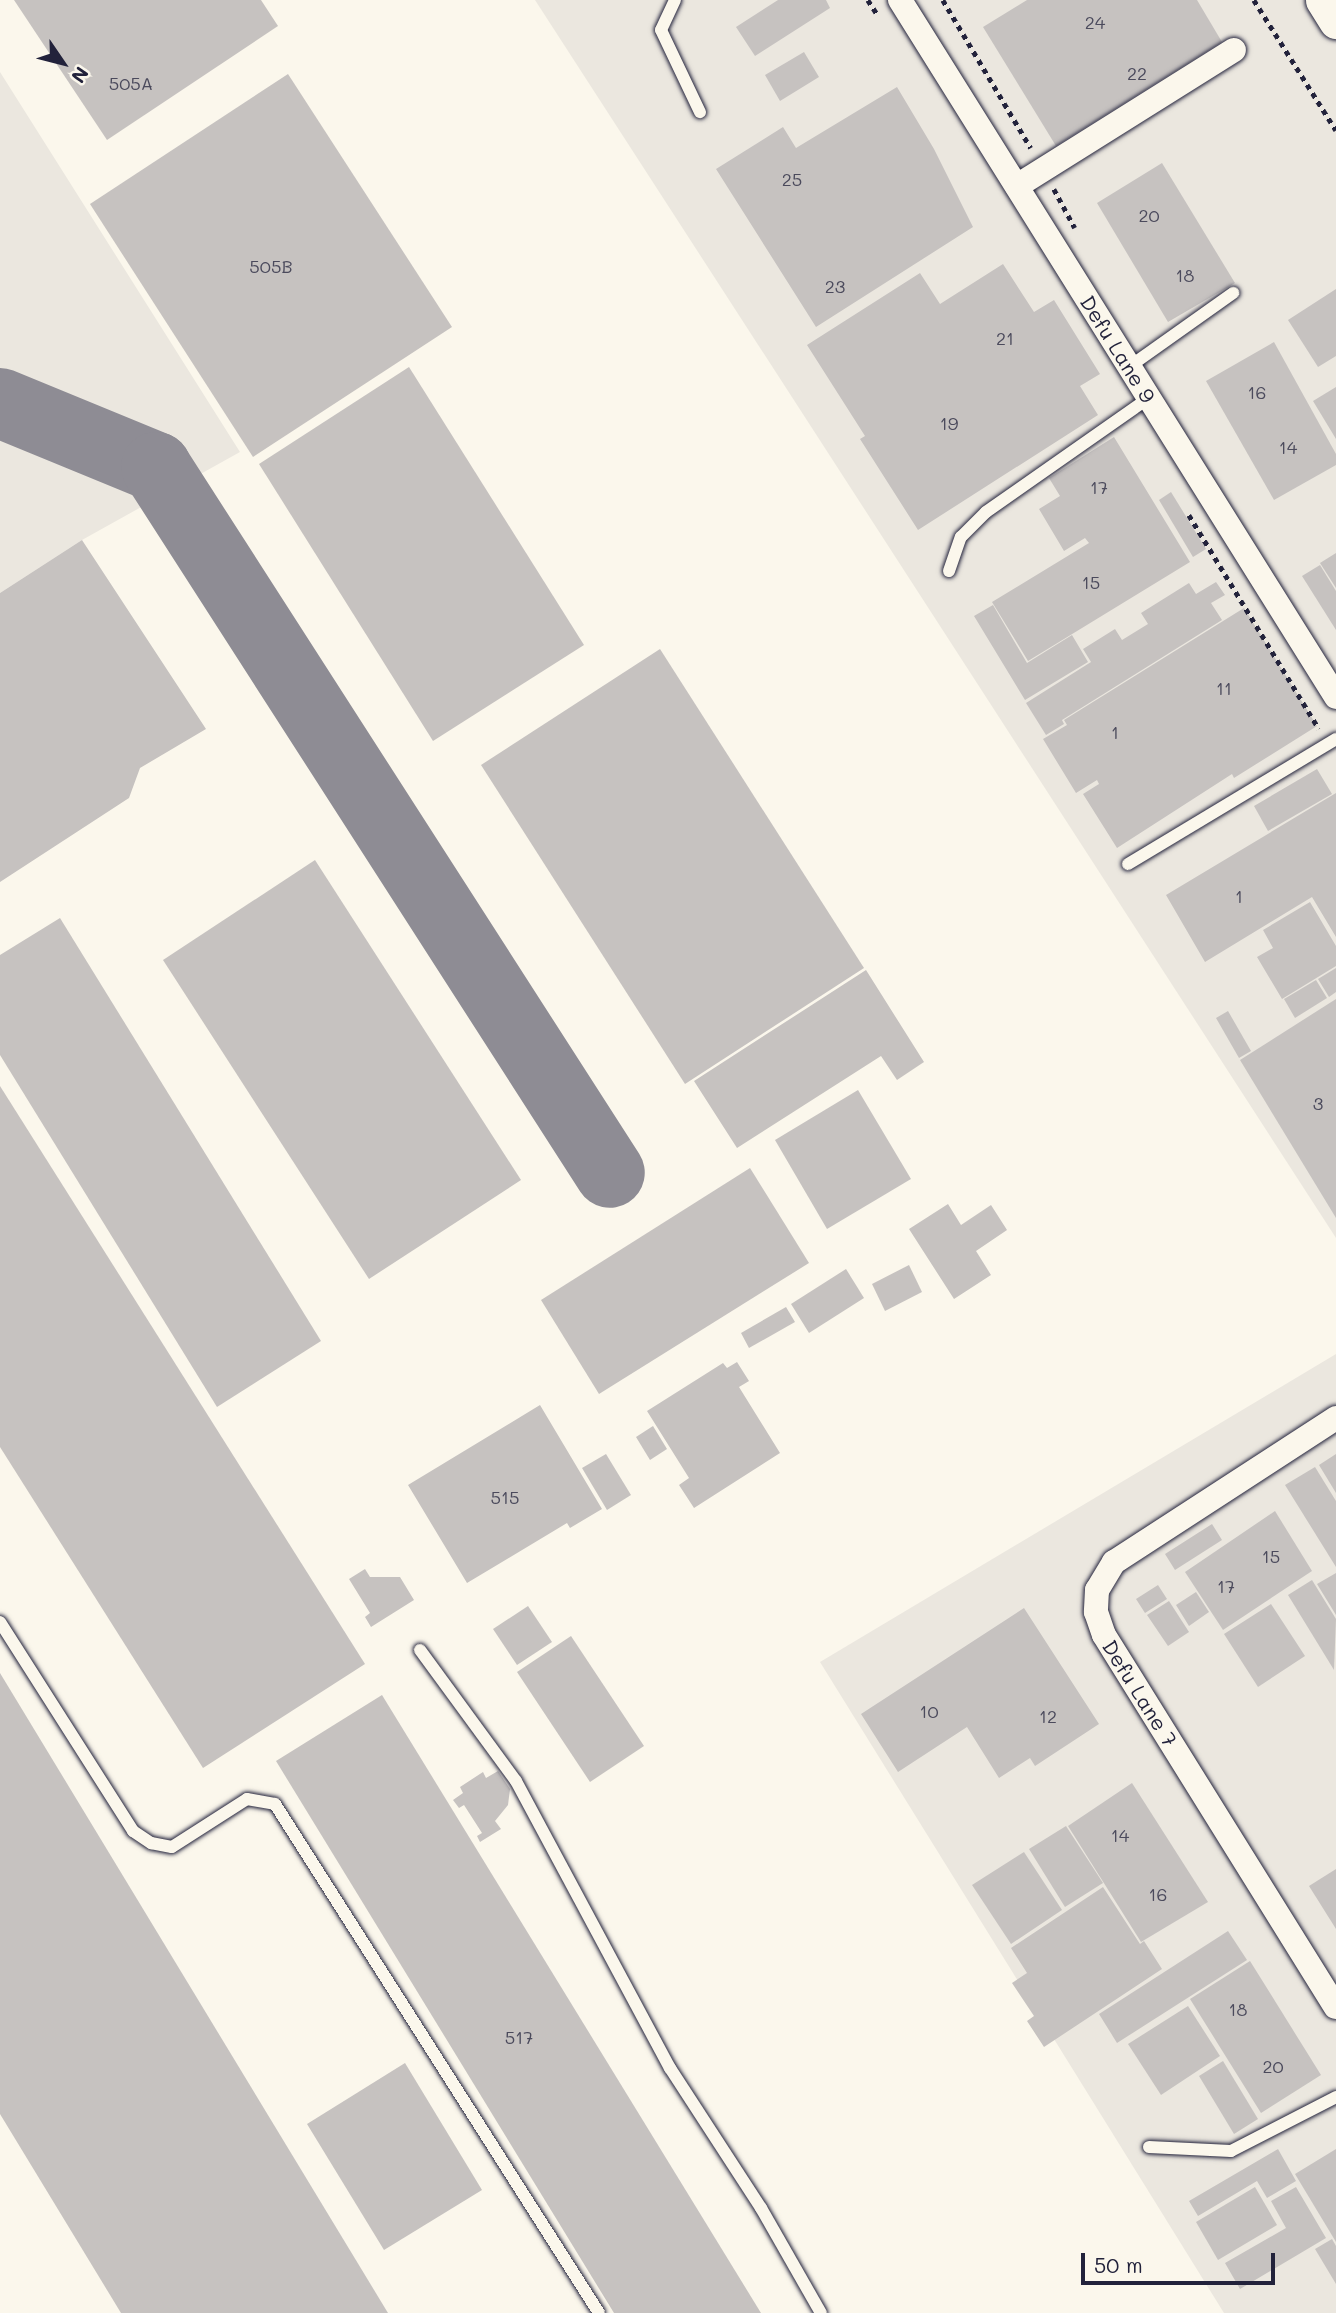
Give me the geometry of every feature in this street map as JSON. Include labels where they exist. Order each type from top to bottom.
[{"type":"main road","points":[[1323,0],[1336,21]]},
{"type":"street","name":"Defu Lane 9","points":[[900,0],[1336,698]]},
{"type":"street","points":[[1017,186],[1234,50]]},
{"type":"street","name":"Defu Lane 7","points":[[1336,1418],[1114,1562],[1097,1590],[1096,1612],[1104,1635],[1336,2007]]},
{"type":"lane","points":[[675,0],[661,30],[700,112]]},
{"type":"lane","points":[[1129,367],[1233,293]]},
{"type":"lane","points":[[950,571],[961,537],[986,512],[1149,398]]},
{"type":"lane","points":[[1128,864],[1336,739]]},
{"type":"lane","points":[[0,1622],[133,1830],[151,1843],[172,1847],[247,1799],[275,1804],[598,2313]]},
{"type":"lane","points":[[420,1650],[516,1781],[670,2068],[761,2208],[821,2313]]},
{"type":"lane","points":[[1149,2147],[1231,2151],[1336,2097]]},
{"type":"path","points":[[1254,0],[1336,130]]},
{"type":"shaded area","points":[[535,0],[1336,0],[1336,1238]]},
{"type":"shaded area","points":[[0,72],[240,452],[82,540],[0,593]]},
{"type":"shaded area","points":[[1336,1354],[1336,2313],[1224,2313],[820,1662]]},
{"type":"building","points":[[14,0],[261,0],[278,26],[107,140]]},
{"type":"building","points":[[778,0],[826,0],[830,8],[755,56],[736,27]]},
{"type":"building","points":[[1027,0],[1197,0],[1222,42],[1056,146],[983,27]]},
{"type":"building","points":[[804,52],[819,77],[780,101],[765,75]]},
{"type":"building","points":[[288,74],[452,327],[253,457],[90,204]]},
{"type":"building","points":[[897,87],[934,149],[973,227],[816,327],[716,169],[783,127],[796,148]]},
{"type":"building","points":[[1162,163],[1235,283],[1168,322],[1097,203]]},
{"type":"building","points":[[1003,264],[1034,312],[1054,300],[1100,374],[1080,386],[1098,415],[918,530],[860,439],[865,436],[807,345],[920,273],[940,304]]},
{"type":"building","points":[[1336,289],[1336,356],[1318,367],[1288,320]]},
{"type":"building","points":[[1274,342],[1336,454],[1336,465],[1274,500],[1206,381]]},
{"type":"building","points":[[409,367],[584,645],[433,741],[259,464]]},
{"type":"building","points":[[1336,387],[1336,439],[1313,401]]},
{"type":"building","points":[[1114,437],[1190,562],[1028,661],[992,602],[1089,543],[1085,538],[1064,551],[1039,509],[1060,496],[1049,478]]},
{"type":"building","points":[[1171,492],[1206,549],[1193,557],[1159,500]]},
{"type":"building","points":[[82,540],[206,729],[140,768],[129,798],[0,882],[0,593]]},
{"type":"building","points":[[1336,553],[1336,588],[1320,563]]},
{"type":"building","points":[[1320,565],[1336,591],[1336,630],[1302,576]]},
{"type":"building","points":[[1216,582],[1225,595],[1211,603],[1222,620],[1062,720],[1064,724],[1046,735],[1026,703],[1091,662],[1083,649],[1115,629],[1122,640],[1148,624],[1141,613],[1189,583],[1196,594]]},
{"type":"building","points":[[993,605],[1027,663],[1072,635],[1088,662],[1025,700],[974,616]]},
{"type":"building","points":[[1244,608],[1317,726],[1234,778],[1232,774],[1117,848],[1083,794],[1099,784],[1097,780],[1076,793],[1043,739],[1067,725],[1064,720]]},
{"type":"building","points":[[660,649],[864,968],[685,1084],[481,765]]},
{"type":"building","points":[[1317,769],[1332,794],[1268,831],[1254,806]]},
{"type":"building","points":[[1336,793],[1336,937],[1312,897],[1205,962],[1166,895]]},
{"type":"building","points":[[315,860],[521,1180],[369,1279],[163,960]]},
{"type":"building","points":[[1310,902],[1336,946],[1336,966],[1282,999],[1257,957],[1273,948],[1263,930]]},
{"type":"building","points":[[60,918],[321,1341],[217,1407],[0,1055],[0,955]]},
{"type":"building","points":[[1336,968],[1336,992],[1329,997],[1318,979]]},
{"type":"building","points":[[866,970],[924,1062],[897,1080],[881,1056],[737,1148],[694,1081]]},
{"type":"building","points":[[1316,980],[1327,998],[1295,1018],[1284,999]]},
{"type":"building","points":[[1336,999],[1336,1218],[1240,1060]]},
{"type":"building","points":[[1228,1011],[1251,1051],[1239,1058],[1216,1018]]},
{"type":"building","points":[[0,1086],[365,1664],[203,1768],[0,1447]]},
{"type":"building","points":[[858,1090],[911,1179],[827,1229],[775,1140]]},
{"type":"building","points":[[750,1168],[809,1263],[599,1394],[541,1300]]},
{"type":"building","points":[[948,1204],[961,1225],[991,1205],[1007,1230],[976,1251],[991,1275],[954,1299],[909,1229]]},
{"type":"building","points":[[909,1265],[922,1292],[885,1311],[872,1284]]},
{"type":"building","points":[[846,1269],[864,1298],[809,1333],[791,1304]]},
{"type":"building","points":[[786,1307],[795,1322],[749,1348],[741,1333]]},
{"type":"building","points":[[737,1362],[749,1381],[739,1387],[780,1453],[694,1508],[679,1485],[689,1478],[647,1411],[723,1363],[727,1368]]},
{"type":"building","points":[[540,1405],[602,1509],[570,1528],[567,1523],[467,1583],[408,1485]]},
{"type":"building","points":[[653,1426],[667,1449],[650,1460],[636,1437]]},
{"type":"building","points":[[606,1454],[631,1495],[607,1510],[582,1468]]},
{"type":"building","points":[[1336,1454],[1336,1493],[1319,1465]]},
{"type":"building","points":[[1315,1467],[1336,1501],[1336,1567],[1285,1485]]},
{"type":"building","points":[[1275,1511],[1312,1571],[1223,1630],[1185,1572]]},
{"type":"building","points":[[1212,1524],[1222,1540],[1175,1570],[1165,1554]]},
{"type":"building","points":[[365,1569],[370,1577],[400,1577],[414,1600],[371,1627],[365,1617],[370,1613],[349,1579]]},
{"type":"building","points":[[1336,1573],[1336,1615],[1317,1584]]},
{"type":"building","points":[[1312,1580],[1336,1619],[1334,1670],[1288,1595]]},
{"type":"building","points":[[1158,1585],[1167,1599],[1145,1613],[1136,1599]]},
{"type":"building","points":[[1196,1592],[1209,1612],[1189,1626],[1176,1605]]},
{"type":"building","points":[[1169,1601],[1189,1632],[1168,1646],[1147,1615]]},
{"type":"building","points":[[1271,1604],[1305,1656],[1258,1687],[1224,1634]]},
{"type":"building","points":[[528,1606],[552,1642],[517,1665],[493,1629]]},
{"type":"building","points":[[1024,1608],[1099,1724],[1035,1766],[1030,1758],[999,1778],[967,1727],[898,1772],[861,1714]]},
{"type":"building","points":[[571,1636],[644,1746],[590,1782],[517,1672]]},
{"type":"building","points":[[0,1673],[388,2313],[121,2313],[0,2114]]},
{"type":"building","points":[[382,1695],[761,2313],[614,2313],[276,1761]]},
{"type":"building","points":[[498,1771],[510,1789],[508,1805],[495,1821],[501,1829],[480,1842],[477,1836],[482,1833],[464,1805],[459,1808],[453,1800],[463,1793],[460,1787],[483,1772],[486,1778]]},
{"type":"building","points":[[1132,1783],[1208,1902],[1141,1942],[1068,1826]]},
{"type":"building","points":[[1066,1826],[1103,1883],[1065,1907],[1029,1849]]},
{"type":"building","points":[[1024,1852],[1062,1910],[1011,1944],[972,1885]]},
{"type":"building","points":[[1336,1869],[1336,1929],[1309,1886]]},
{"type":"building","points":[[1103,1887],[1140,1944],[1144,1941],[1162,1969],[1044,2047],[1027,2021],[1034,2016],[1012,1983],[1027,1973],[1011,1948]]},
{"type":"building","points":[[1228,1931],[1247,1960],[1117,2043],[1099,2014]]},
{"type":"building","points":[[1250,1961],[1321,2075],[1261,2113],[1190,1999]]},
{"type":"building","points":[[1188,2006],[1220,2056],[1161,2095],[1128,2044]]},
{"type":"building","points":[[1223,2061],[1258,2119],[1234,2134],[1199,2076]]},
{"type":"building","points":[[405,2063],[482,2190],[384,2250],[307,2124]]},
{"type":"building","points":[[1278,2149],[1296,2181],[1267,2198],[1257,2181],[1198,2216],[1189,2201]]},
{"type":"building","points":[[1336,2149],[1336,2242],[1295,2174]]},
{"type":"building","points":[[1255,2187],[1277,2225],[1218,2260],[1196,2222]]},
{"type":"building","points":[[1296,2187],[1326,2238],[1240,2289],[1225,2263],[1286,2228],[1271,2201]]},
{"type":"building","points":[[1332,2239],[1336,2246],[1336,2284],[1315,2249]]},
{"type":"taxiway","points":[[0,403],[156,467],[610,1173]]}]
